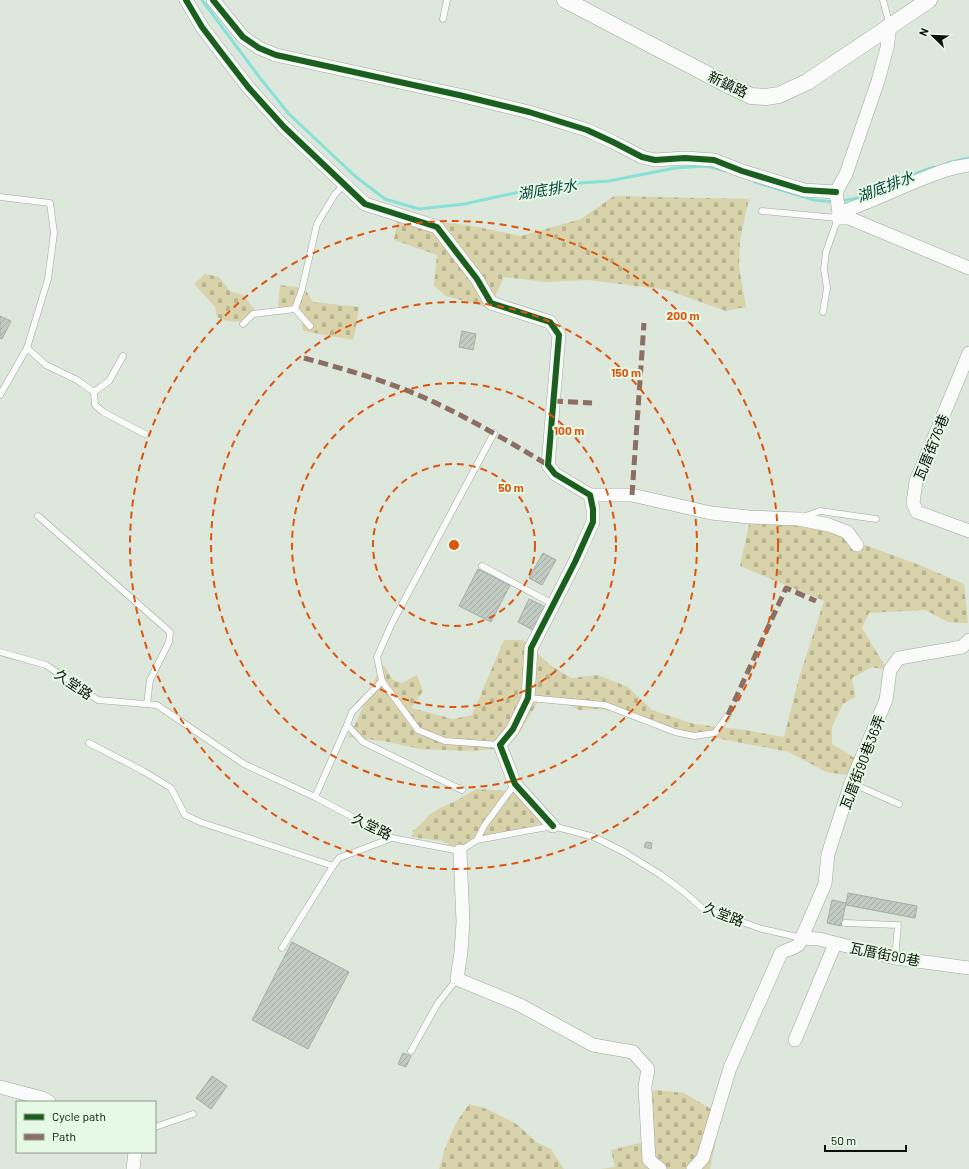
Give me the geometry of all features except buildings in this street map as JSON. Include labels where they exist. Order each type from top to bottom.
[{"type":"street","points":[[186,0],[202,27],[248,87],[284,126],[365,204],[438,227],[477,279],[491,303],[550,322],[559,335],[548,465],[555,474],[590,495],[632,495],[711,513],[749,518],[798,519],[829,525],[847,532],[857,545]]},
{"type":"street","points":[[213,0],[243,37],[259,48],[276,55],[529,112],[587,130],[642,157],[655,160],[685,158],[714,160],[742,171],[804,190],[836,192]]},
{"type":"street","name":"新鎮路","points":[[565,0],[724,83],[751,96],[766,97],[779,95],[807,82],[929,0]]},
{"type":"street","points":[[839,215],[836,192],[846,174],[878,81],[887,48],[890,26]]},
{"type":"street","points":[[839,215],[904,186],[951,168],[969,165]]},
{"type":"street","points":[[839,215],[969,268]]},
{"type":"street","name":"瓦厝街76巷","points":[[969,353],[916,481],[913,503],[917,512],[969,531]]},
{"type":"street","points":[[553,826],[515,784],[500,745],[513,730],[528,698],[531,648],[593,522],[593,509],[590,495]]},
{"type":"street","name":"瓦厝街90巷36弄","points":[[802,938],[825,884],[828,854],[852,783],[886,700],[890,670],[899,658],[962,647],[969,640]]},
{"type":"street","points":[[460,851],[462,930],[461,952],[457,979],[520,1005],[593,1045],[633,1052],[648,1069],[645,1087],[649,1160],[660,1169]]},
{"type":"street","points":[[693,1169],[703,1158],[730,1068],[781,953],[786,949],[796,947],[802,938]]},
{"type":"street","name":"瓦厝街90巷","points":[[802,938],[819,940],[895,958],[969,968]]},
{"type":"street","points":[[795,1040],[835,944]]},
{"type":"street","points":[[0,1087],[42,1098],[47,1101]]},
{"type":"street","points":[[133,1169],[135,1153]]},
{"type":"lane","points":[[443,19],[448,0]]},
{"type":"lane","points":[[883,0],[890,26]]},
{"type":"lane","points":[[295,309],[302,289],[317,224],[334,194],[344,185]]},
{"type":"lane","points":[[0,198],[50,203],[54,233],[48,279],[27,348],[0,395]]},
{"type":"lane","points":[[762,211],[839,215],[826,252],[824,269],[827,288],[823,312]]},
{"type":"lane","points":[[243,324],[253,314],[295,309]]},
{"type":"lane","points":[[295,309],[310,326]]},
{"type":"lane","points":[[27,348],[46,365],[77,380],[94,392]]},
{"type":"lane","points":[[94,392],[110,381],[123,356]]},
{"type":"lane","points":[[94,392],[95,405],[103,412],[145,434]]},
{"type":"lane","points":[[494,433],[392,623],[377,657],[382,680],[418,730],[445,741],[500,745]]},
{"type":"lane","points":[[798,519],[820,511],[876,519]]},
{"type":"lane","points":[[38,516],[170,632],[169,642],[150,680],[146,704]]},
{"type":"lane","points":[[482,566],[553,604]]},
{"type":"lane","name":"久堂路","points":[[0,652],[46,665],[98,700],[157,705],[244,764],[315,797],[392,838],[460,851],[477,840],[553,826],[594,837],[624,852],[661,875],[702,908],[762,929],[802,938]]},
{"type":"lane","points":[[315,797],[352,712],[382,680]]},
{"type":"lane","points":[[528,698],[605,705],[675,732],[694,736],[715,733],[728,715]]},
{"type":"lane","points":[[347,726],[363,742],[462,790]]},
{"type":"lane","points":[[89,743],[143,771],[171,788],[185,815],[200,822],[333,866]]},
{"type":"lane","points":[[852,783],[899,804]]},
{"type":"lane","points":[[477,840],[484,826],[515,784]]},
{"type":"lane","points":[[282,948],[339,858],[392,838]]},
{"type":"lane","points":[[845,924],[898,925],[895,958]]},
{"type":"lane","points":[[411,1051],[438,1003],[457,979]]},
{"type":"lane","points":[[156,1127],[193,1114]]},
{"type":"green space","points":[[614,196],[749,199],[740,239],[739,267],[746,307],[726,311],[667,290],[588,280],[546,282],[504,277],[490,308],[446,296],[434,286],[437,255],[394,240],[399,209],[437,222],[468,225],[521,236],[581,219]]},
{"type":"green space","points":[[205,274],[219,277],[230,291],[243,295],[254,309],[251,318],[234,322],[217,317],[215,307],[194,284]]},
{"type":"green space","points":[[280,285],[304,288],[313,302],[359,307],[353,340],[303,331],[300,312],[279,312]]},
{"type":"green space","points":[[792,518],[922,566],[964,584],[968,623],[948,622],[925,610],[869,613],[862,628],[888,671],[872,667],[852,678],[855,697],[843,704],[832,727],[832,744],[858,760],[846,775],[826,772],[789,752],[706,736],[670,732],[613,711],[597,709],[579,710],[564,702],[539,700],[520,732],[506,748],[470,751],[420,749],[384,741],[348,737],[377,675],[376,659],[385,667],[393,680],[402,683],[417,675],[423,691],[411,708],[453,719],[472,715],[504,640],[523,640],[550,665],[571,678],[598,675],[628,687],[652,710],[694,724],[745,730],[784,737],[799,678],[824,601],[740,566],[750,520]]},
{"type":"green space","points":[[476,789],[526,792],[549,822],[477,839],[460,851],[442,841],[411,837],[414,832],[412,831],[429,815]]},
{"type":"green space","points":[[655,1090],[684,1093],[721,1115],[710,1169],[600,1169],[615,1167],[611,1150],[644,1142],[642,1105]]},
{"type":"green space","points":[[469,1104],[487,1109],[518,1125],[536,1142],[551,1149],[564,1169],[439,1169],[446,1146],[456,1123]]},
{"type":"waterway","name":"湖底排水","points":[[202,0],[260,78],[289,114],[356,177],[385,199],[419,209],[464,204],[552,185],[609,181],[675,168],[706,166],[726,171]]},
{"type":"waterway","name":"湖底排水","points":[[947,163],[969,158]]},
{"type":"waterway","name":"湖底排水","points":[[879,191],[894,181],[934,167]]},
{"type":"waterway","name":"湖底排水","points":[[755,182],[814,200],[835,202]]},
{"type":"waterway","name":"湖底排水","points":[[840,201],[864,197]]},
{"type":"marked path","points":[[632,495],[644,323]]},
{"type":"marked path","points":[[304,358],[381,381],[441,405],[503,438],[548,465]]},
{"type":"marked path","points":[[553,401],[592,403]]},
{"type":"marked path","points":[[728,715],[786,588],[816,601]]},
{"type":"cycle path","points":[[186,0],[202,27],[248,87],[284,127],[365,204],[437,227],[477,279],[491,303],[550,322],[559,335],[548,465],[555,474],[590,495],[593,509],[593,522],[575,562],[531,648],[528,698],[513,729],[500,745],[515,784],[553,826]]},
{"type":"cycle path","points":[[213,0],[243,37],[259,48],[276,55],[529,112],[587,130],[642,157],[655,160],[685,158],[714,160],[742,171],[804,190],[836,192]]}]
